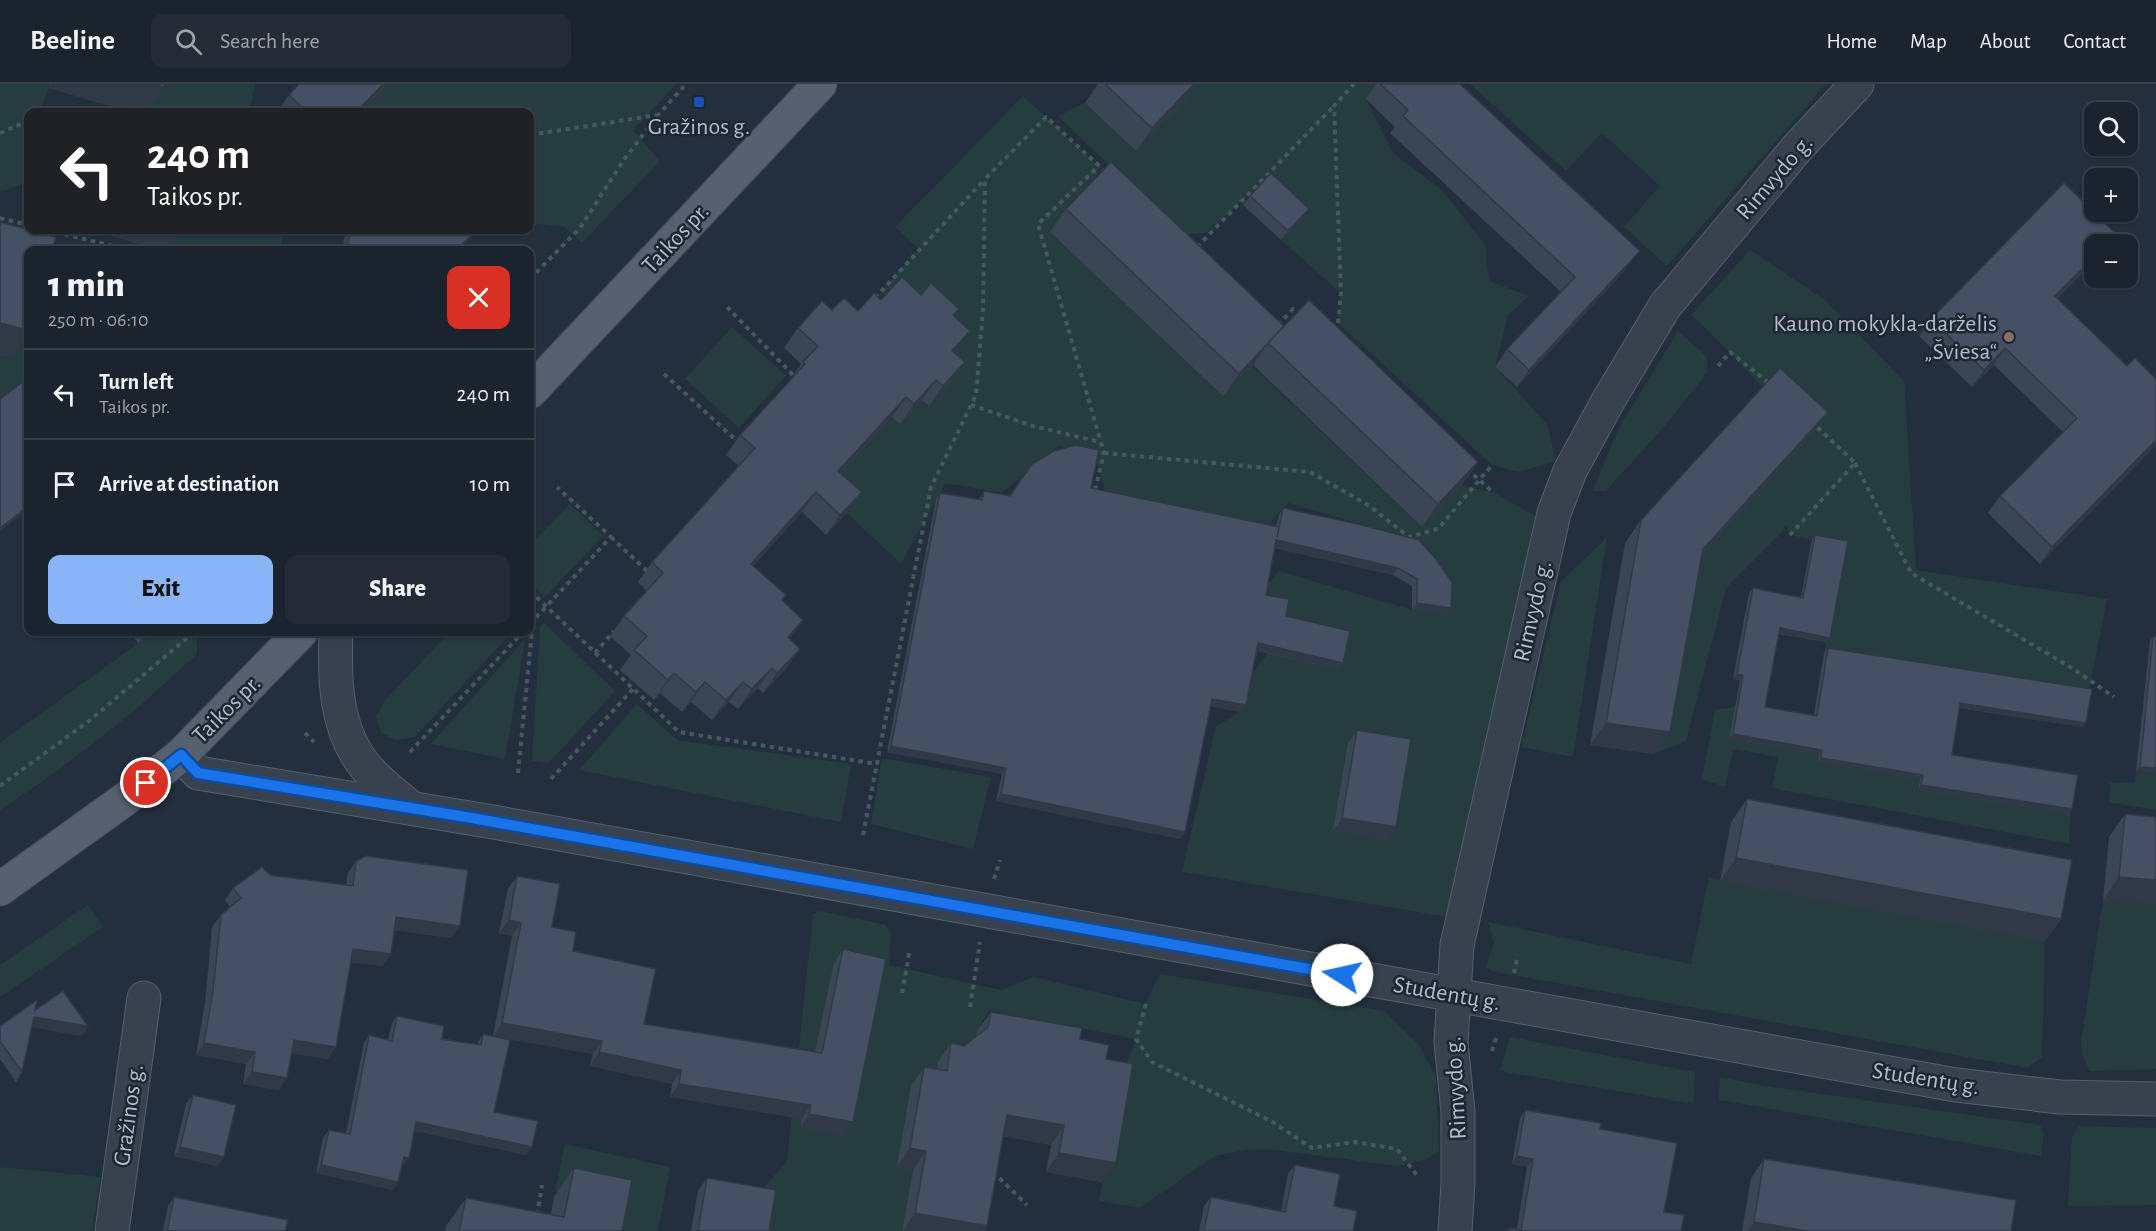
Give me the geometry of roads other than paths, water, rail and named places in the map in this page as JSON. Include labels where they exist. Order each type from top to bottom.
[{"type":"main road","name":"Taikos pr.","points":[[534,388],[820,84]]},
{"type":"main road","name":"Taikos pr.","points":[[0,889],[119,804],[181,755],[297,636]]},
{"type":"street","name":"Rimvydo g.","points":[[1455,1231],[1458,1112],[1451,1042],[1459,934],[1554,513],[1570,471],[1608,401],[1665,306],[1798,147],[1857,84]]},
{"type":"street","points":[[336,636],[338,702],[350,741],[365,766],[410,807]]},
{"type":"street","name":"Studentų g.","points":[[181,755],[198,773],[410,807],[1956,1085],[2060,1097],[2156,1099]]},
{"type":"street","name":"Gražinos g.","points":[[112,1231],[144,998]]},
{"type":"place","name":"Gražinos g.","points":[[699,102]]},
{"type":"place","name":"Kauno mokykla-darželis „Šviesa“","points":[[2009,337]]}]
